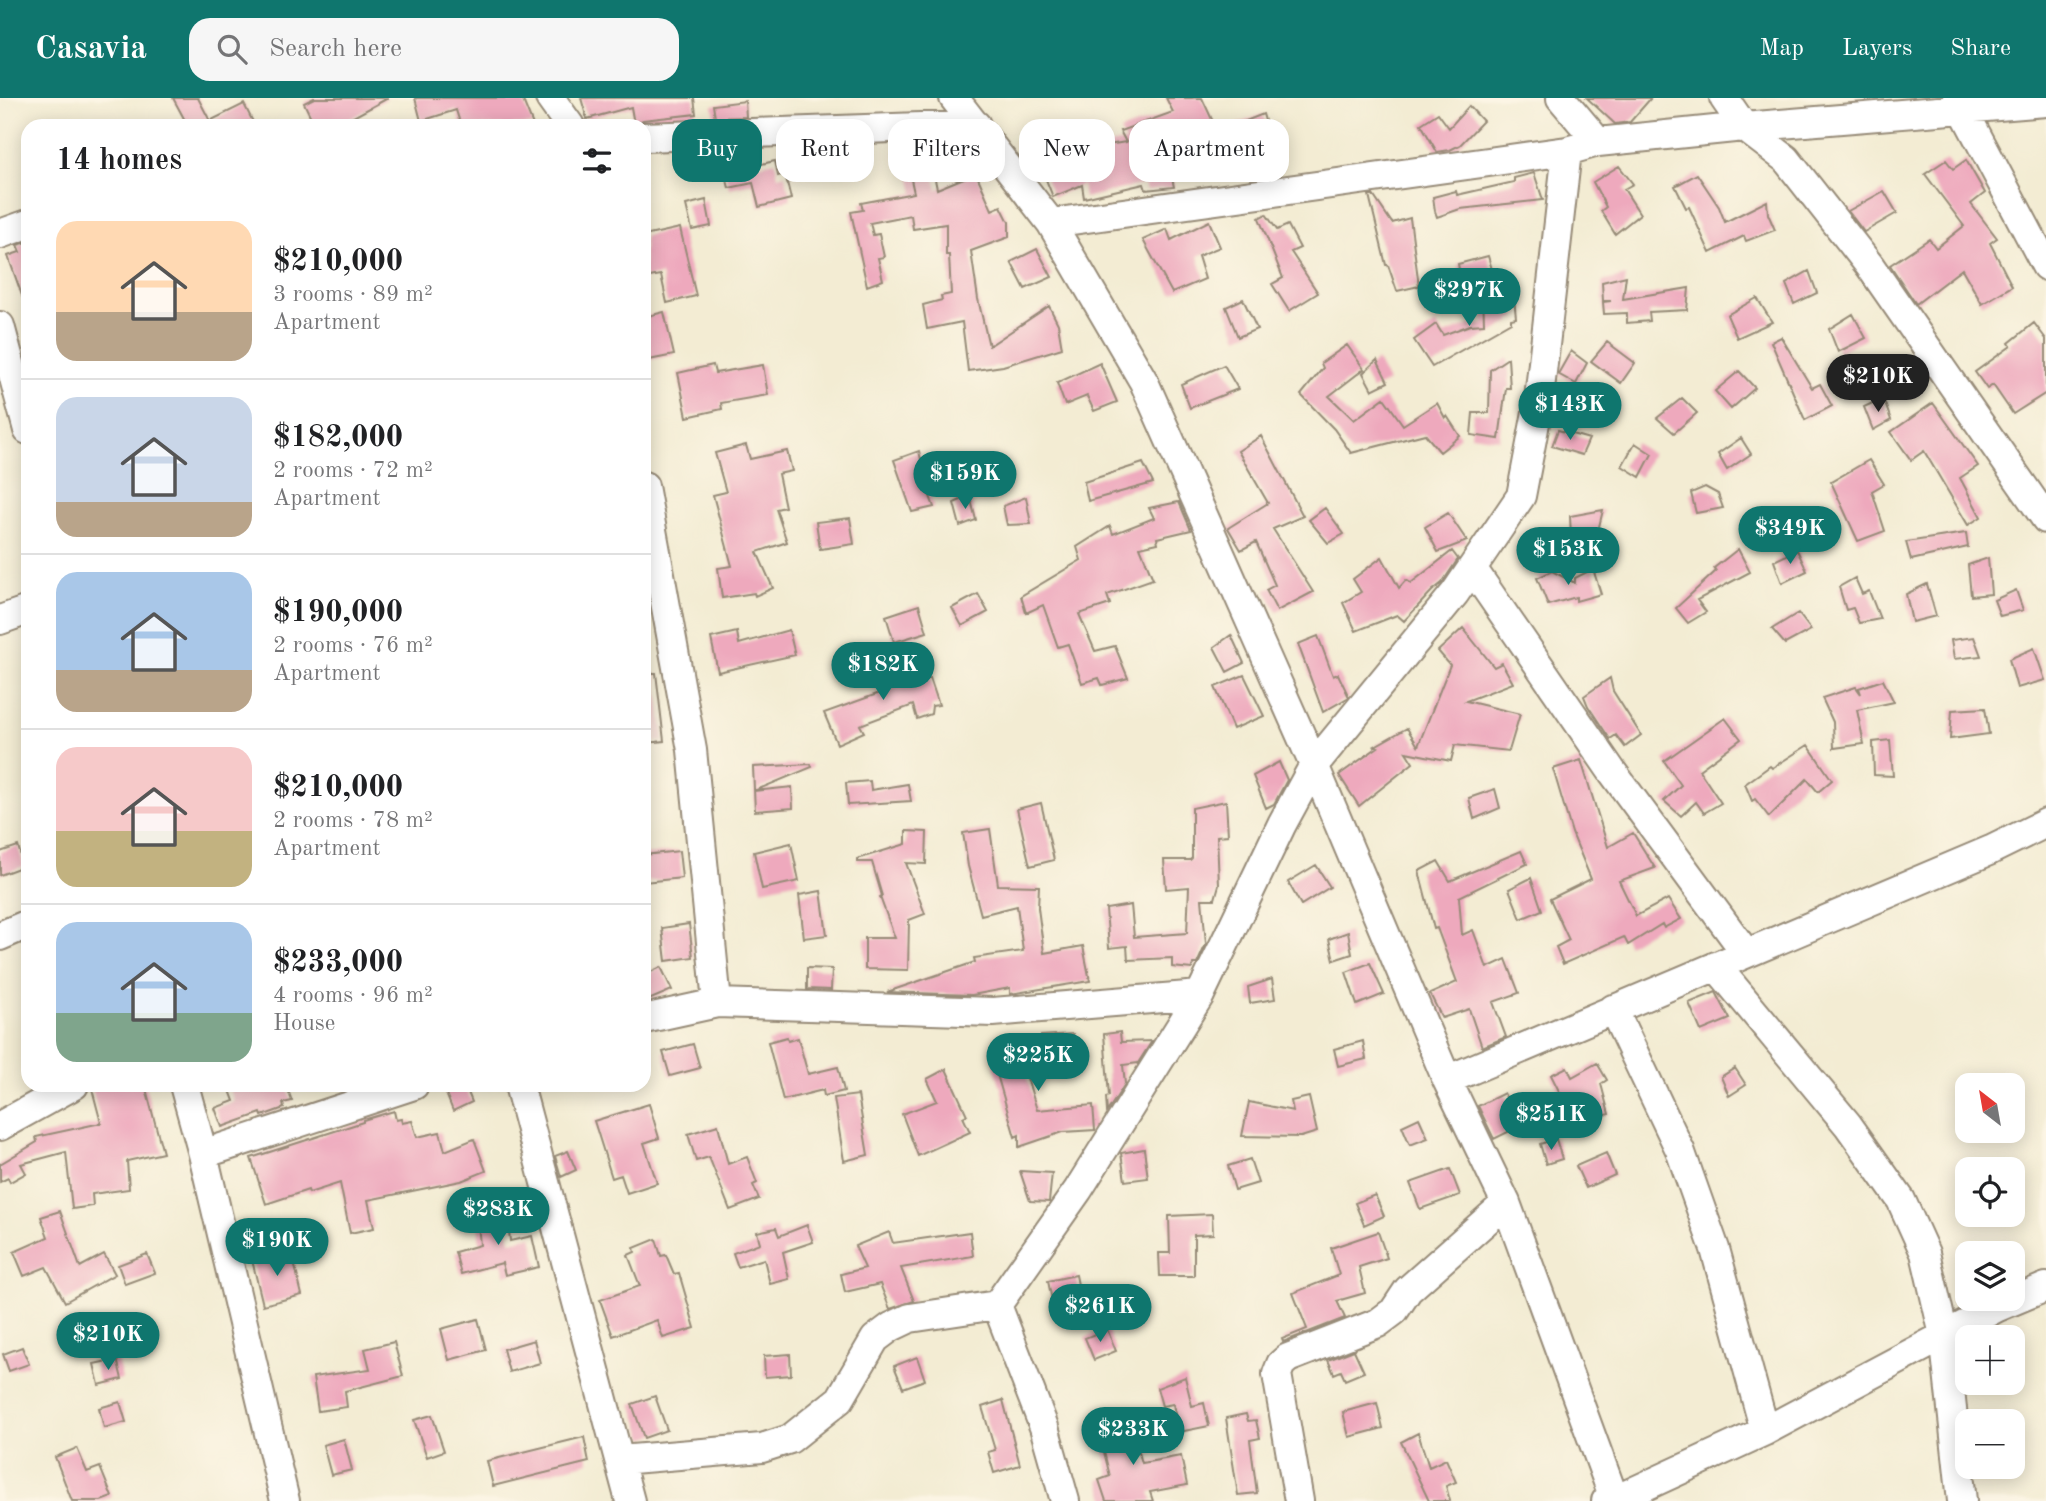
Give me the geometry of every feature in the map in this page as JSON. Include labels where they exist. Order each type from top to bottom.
[{"type":"street","points":[[550,98],[565,119]]},
{"type":"street","points":[[954,98],[971,119]]},
{"type":"street","points":[[1561,98],[1598,142]]},
{"type":"street","points":[[1724,98],[1744,127],[1786,159],[1862,256],[2046,519]]},
{"type":"street","points":[[1051,223],[1567,151],[1598,142],[1961,103],[2046,102]]},
{"type":"street","points":[[1961,103],[2046,266]]},
{"type":"street","points":[[651,137],[888,128]]},
{"type":"street","points":[[620,1460],[762,1448],[790,1438],[840,1399],[875,1339],[891,1327],[911,1318],[997,1305],[1078,1190],[1200,995],[1282,824],[1314,765],[1455,593],[1521,496],[1538,407],[1567,151]]},
{"type":"street","points":[[1005,163],[1051,223],[1144,382],[1314,765],[1447,1080],[1506,1203],[1612,1501],[1765,1431],[1998,1307],[2046,1287]]},
{"type":"street","points":[[0,234],[21,226]]},
{"type":"street","points":[[0,326],[7,376],[21,412]]},
{"type":"street","points":[[651,524],[692,750],[717,1003]]},
{"type":"street","points":[[1472,568],[1611,770],[1746,953]]},
{"type":"street","points":[[0,620],[21,612]]},
{"type":"street","points":[[1447,1080],[1991,850],[2046,824]]},
{"type":"street","points":[[0,936],[21,927]]},
{"type":"street","points":[[1716,966],[1848,1125],[1901,1200],[1925,1253],[1944,1335],[1962,1501]]},
{"type":"street","points":[[651,1017],[717,1003],[993,1012],[1200,995]]},
{"type":"street","points":[[1613,1009],[1680,1150],[1715,1249],[1765,1431]]},
{"type":"street","points":[[0,1126],[61,1092]]},
{"type":"street","points":[[186,1092],[203,1154],[282,1500]]},
{"type":"street","points":[[203,1154],[393,1092]]},
{"type":"street","points":[[521,1092],[630,1501]]},
{"type":"street","points":[[1299,1501],[1277,1374],[1280,1364],[1288,1358],[1378,1324],[1394,1311],[1408,1290],[1506,1203]]},
{"type":"street","points":[[997,1305],[1044,1427],[1065,1501]]},
{"type":"building","points":[[173,98],[198,98],[209,119],[184,119]]},
{"type":"building","points":[[314,98],[388,98],[350,119],[312,119],[304,103]]},
{"type":"building","points":[[415,98],[522,98],[531,119],[459,119],[456,110],[420,119]]},
{"type":"building","points":[[581,98],[694,98],[696,114],[633,119],[631,107],[587,119]]},
{"type":"building","points":[[1166,98],[1202,98],[1212,119],[1153,119],[1173,112]]},
{"type":"building","points":[[1587,98],[1651,98],[1630,122],[1615,124]]},
{"type":"building","points":[[745,101],[746,117],[715,118],[713,105]]},
{"type":"building","points":[[244,104],[252,119],[214,119]]},
{"type":"building","points":[[1469,106],[1483,121],[1460,145],[1437,152],[1421,124],[1438,113],[1449,128]]},
{"type":"building","points":[[1263,114],[1264,119],[1250,119]]},
{"type":"building","points":[[1129,128],[1129,182],[1173,182],[1174,187],[1146,190],[1144,184],[1084,198],[1082,185],[1053,197],[1047,182],[1115,182],[1115,144],[1126,142],[1120,131]]},
{"type":"building","points":[[1946,160],[1953,169],[1966,160],[1985,193],[1971,204],[1997,238],[1990,243],[2012,286],[1982,304],[1962,269],[1916,304],[1890,265],[1929,239],[1936,248],[1964,226],[1925,174]]},
{"type":"building","points":[[775,161],[776,182],[787,182],[791,199],[759,207],[753,183],[729,188],[728,182],[762,182],[762,164]]},
{"type":"building","points":[[1619,166],[1633,184],[1624,189],[1640,214],[1615,234],[1601,211],[1606,207],[1593,182]]},
{"type":"building","points":[[1534,173],[1543,200],[1460,209],[1437,217],[1433,197],[1456,191],[1457,195],[1514,182],[1514,178]]},
{"type":"building","points":[[1697,174],[1719,207],[1725,222],[1767,201],[1768,214],[1775,230],[1746,241],[1744,236],[1710,253],[1689,207],[1686,208],[1675,186]]},
{"type":"building","points":[[912,182],[936,182],[937,189],[954,182],[980,182],[992,210],[1001,206],[1009,222],[1009,237],[971,251],[989,346],[1049,306],[1058,324],[1062,348],[1003,366],[968,371],[962,322],[927,329],[923,305],[942,300],[941,296],[951,294],[949,255],[946,255],[946,224],[913,229],[911,215],[870,223],[873,235],[879,234],[884,257],[878,258],[883,280],[867,286],[851,212],[863,210],[861,203],[914,193]]},
{"type":"building","points":[[1884,191],[1897,213],[1864,232],[1848,211]]},
{"type":"building","points":[[1369,195],[1373,195],[1392,223],[1410,218],[1419,286],[1397,291],[1386,265]]},
{"type":"building","points":[[706,200],[711,226],[692,230],[686,205]]},
{"type":"building","points":[[1266,214],[1277,230],[1288,225],[1300,248],[1291,252],[1318,293],[1289,311],[1272,284],[1283,278],[1259,218]]},
{"type":"building","points":[[1209,221],[1220,247],[1198,256],[1205,279],[1172,293],[1143,240],[1167,229],[1171,240]]},
{"type":"building","points":[[680,228],[696,296],[667,303],[661,275],[651,277],[651,234]]},
{"type":"building","points":[[21,244],[21,293],[8,256],[20,252],[17,245]]},
{"type":"building","points":[[1037,249],[1052,277],[1025,289],[1011,262]]},
{"type":"building","points":[[1488,256],[1496,283],[1463,291],[1458,264]]},
{"type":"building","points":[[1809,271],[1817,293],[1794,304],[1786,284]]},
{"type":"building","points":[[1626,276],[1623,299],[1689,288],[1687,310],[1649,312],[1650,321],[1627,323],[1627,313],[1604,314],[1603,302],[1611,301],[1603,301],[1602,282]]},
{"type":"building","points":[[1513,287],[1516,318],[1432,367],[1414,340],[1436,324],[1443,335],[1470,325],[1484,324],[1483,291]]},
{"type":"building","points":[[1757,298],[1772,322],[1737,338],[1727,315]]},
{"type":"building","points":[[1243,299],[1257,329],[1238,337],[1226,307]]},
{"type":"building","points":[[664,312],[674,355],[651,360],[651,315]]},
{"type":"building","points":[[1853,314],[1866,338],[1838,352],[1829,329]]},
{"type":"building","points":[[2034,323],[2046,339],[2046,393],[2013,414],[1993,385],[1987,389],[1975,372],[2011,346],[2009,343]]},
{"type":"building","points":[[1781,337],[1812,388],[1820,384],[1832,406],[1805,420],[1771,342]]},
{"type":"building","points":[[1607,342],[1635,363],[1621,383],[1591,361]]},
{"type":"building","points":[[1347,345],[1364,369],[1329,396],[1354,420],[1384,398],[1403,425],[1437,403],[1460,436],[1440,452],[1425,434],[1351,453],[1334,429],[1301,395],[1323,368],[1321,363]]},
{"type":"building","points":[[1571,351],[1587,363],[1576,384],[1558,374]]},
{"type":"building","points":[[1508,358],[1510,388],[1506,388],[1499,439],[1471,435],[1473,413],[1489,413],[1490,370]]},
{"type":"building","points":[[1377,360],[1388,382],[1372,390],[1363,373]]},
{"type":"building","points":[[1100,363],[1117,402],[1094,411],[1087,396],[1065,405],[1057,383]]},
{"type":"building","points":[[713,365],[715,373],[763,365],[768,395],[721,403],[722,409],[687,417],[678,373]]},
{"type":"building","points":[[1224,365],[1238,389],[1190,408],[1181,384]]},
{"type":"building","points":[[1739,371],[1755,388],[1731,409],[1715,391]]},
{"type":"building","points":[[1682,398],[1697,413],[1674,433],[1657,418]]},
{"type":"building","points":[[1883,398],[1891,420],[1873,430],[1864,407]]},
{"type":"building","points":[[1933,403],[1978,466],[1960,478],[1981,517],[1968,525],[1924,451],[1911,460],[1891,432]]},
{"type":"building","points":[[1558,430],[1589,439],[1582,455],[1552,446]]},
{"type":"building","points":[[1261,436],[1303,516],[1273,529],[1313,592],[1277,611],[1266,590],[1275,585],[1256,542],[1241,550],[1228,528],[1268,503],[1238,451]]},
{"type":"building","points":[[1741,438],[1751,454],[1727,470],[1718,454]]},
{"type":"building","points":[[1635,443],[1652,454],[1640,477],[1622,466]]},
{"type":"building","points":[[746,445],[750,459],[787,451],[792,471],[778,474],[785,507],[776,509],[787,542],[757,552],[773,588],[755,596],[754,593],[722,598],[718,568],[732,566],[713,495],[726,492],[715,453]]},
{"type":"building","points":[[919,451],[923,468],[920,469],[934,507],[912,512],[894,460]]},
{"type":"building","points":[[1869,460],[1884,484],[1872,491],[1885,531],[1858,541],[1831,482]]},
{"type":"building","points":[[1143,463],[1153,483],[1088,501],[1084,482]]},
{"type":"building","points":[[1705,487],[1718,494],[1723,508],[1696,513],[1691,493]]},
{"type":"building","points":[[970,496],[976,520],[960,526],[954,503]]},
{"type":"building","points":[[1026,497],[1031,524],[1007,525],[1003,506]]},
{"type":"building","points":[[1179,502],[1191,530],[1157,538],[1158,543],[1140,547],[1153,579],[1107,595],[1110,604],[1079,614],[1095,651],[1115,646],[1128,678],[1102,685],[1099,678],[1082,683],[1068,644],[1058,647],[1043,605],[1026,613],[1021,596],[1081,560],[1077,547],[1110,526],[1113,534],[1154,518],[1149,508]]},
{"type":"building","points":[[1325,508],[1344,534],[1328,543],[1309,520]]},
{"type":"building","points":[[1603,510],[1598,531],[1571,536],[1570,516]]},
{"type":"building","points":[[1448,513],[1467,541],[1438,552],[1425,527]]},
{"type":"building","points":[[850,518],[854,544],[820,549],[816,522]]},
{"type":"building","points":[[1966,533],[1968,547],[1911,560],[1906,542]]},
{"type":"building","points":[[1738,549],[1750,572],[1697,600],[1706,612],[1688,623],[1676,608],[1716,571],[1714,568]]},
{"type":"building","points":[[1797,550],[1807,571],[1782,583],[1774,561]]},
{"type":"building","points":[[1452,551],[1458,559],[1442,583],[1404,621],[1397,615],[1356,631],[1343,603],[1361,592],[1353,579],[1382,557],[1399,588],[1406,580],[1411,583]]},
{"type":"building","points":[[1988,558],[1991,594],[1971,596],[1968,565]]},
{"type":"building","points":[[1593,569],[1601,594],[1576,601],[1576,597],[1548,605],[1537,578],[1552,571],[1575,583],[1575,578]]},
{"type":"building","points":[[1855,578],[1862,594],[1869,591],[1880,619],[1859,623],[1853,608],[1846,610],[1839,587]]},
{"type":"building","points":[[1927,584],[1936,616],[1912,622],[1906,594]]},
{"type":"building","points":[[2016,590],[2023,610],[2000,616],[1994,600]]},
{"type":"building","points":[[978,594],[988,612],[962,626],[952,608]]},
{"type":"building","points":[[919,605],[927,632],[894,642],[886,616]]},
{"type":"building","points":[[1798,613],[1811,630],[1785,644],[1772,629]]},
{"type":"building","points":[[1463,628],[1494,667],[1502,663],[1513,683],[1466,701],[1520,714],[1509,751],[1455,745],[1451,761],[1406,752],[1413,763],[1359,806],[1339,775],[1378,747],[1375,746],[1407,728],[1418,746],[1450,665],[1438,651]]},
{"type":"building","points":[[789,630],[795,655],[718,672],[711,638],[737,632],[739,644]]},
{"type":"building","points":[[1231,635],[1244,663],[1227,672],[1214,647]]},
{"type":"building","points":[[1318,636],[1333,676],[1338,674],[1349,697],[1323,712],[1298,644]]},
{"type":"building","points":[[1974,637],[1981,656],[1954,659],[1951,640]]},
{"type":"building","points":[[2034,648],[2045,680],[2017,688],[2009,659]]},
{"type":"building","points":[[901,659],[909,685],[930,678],[939,705],[932,706],[931,714],[917,719],[913,705],[860,725],[864,732],[837,744],[824,713],[880,693],[873,668]]},
{"type":"building","points":[[651,673],[656,673],[664,741],[651,743]]},
{"type":"building","points":[[1244,675],[1264,716],[1233,729],[1215,687]]},
{"type":"building","points":[[1610,678],[1613,691],[1641,735],[1625,747],[1616,735],[1610,739],[1584,696]]},
{"type":"building","points":[[1883,680],[1894,702],[1857,710],[1864,744],[1834,748],[1833,722],[1822,698],[1856,687],[1861,694],[1859,688]]},
{"type":"building","points":[[1985,708],[1989,734],[1950,739],[1952,710]]},
{"type":"building","points":[[1725,718],[1741,739],[1699,770],[1721,803],[1704,813],[1696,802],[1681,816],[1664,801],[1681,785],[1664,761]]},
{"type":"building","points":[[1890,740],[1893,776],[1874,775],[1873,742]]},
{"type":"building","points":[[1808,745],[1832,780],[1818,792],[1807,779],[1769,817],[1755,799],[1752,801],[1745,784],[1770,766],[1772,768]]},
{"type":"building","points":[[1581,760],[1608,847],[1633,833],[1655,868],[1619,881],[1636,916],[1668,899],[1681,919],[1664,928],[1662,924],[1628,945],[1624,937],[1563,964],[1556,947],[1569,940],[1550,899],[1591,879],[1572,833],[1553,769]]},
{"type":"building","points":[[1279,762],[1287,780],[1274,804],[1266,808],[1253,776]]},
{"type":"building","points":[[811,764],[812,767],[754,791],[753,767]]},
{"type":"building","points":[[870,781],[871,790],[908,784],[911,801],[848,805],[846,783]]},
{"type":"building","points":[[792,787],[793,808],[755,811],[754,791]]},
{"type":"building","points":[[1495,789],[1500,808],[1474,819],[1469,798]]},
{"type":"building","points":[[1226,801],[1228,835],[1217,836],[1219,885],[1215,899],[1202,899],[1206,944],[1197,964],[1193,964],[1192,969],[1172,967],[1172,958],[1128,960],[1127,946],[1109,948],[1106,909],[1131,905],[1134,937],[1187,933],[1189,887],[1166,889],[1164,860],[1192,858],[1192,808]]},
{"type":"building","points":[[1041,803],[1054,860],[1030,866],[1017,809]]},
{"type":"building","points":[[990,829],[998,885],[1039,886],[1038,908],[1044,953],[1083,946],[1090,981],[1010,994],[1010,988],[972,995],[887,992],[975,962],[974,958],[1023,951],[1017,906],[981,915],[968,866],[963,833]]},
{"type":"building","points":[[906,831],[927,832],[926,864],[906,863],[925,914],[909,920],[908,970],[865,969],[865,938],[895,938],[880,897],[882,896],[872,862],[857,862],[857,859],[906,844]]},
{"type":"building","points":[[791,843],[799,881],[762,889],[754,852]]},
{"type":"building","points":[[18,846],[21,867],[0,875],[0,852]]},
{"type":"building","points":[[679,851],[682,878],[651,881],[651,854]]},
{"type":"building","points":[[1521,851],[1527,864],[1459,897],[1462,935],[1473,930],[1487,968],[1506,959],[1519,993],[1493,1002],[1506,1037],[1482,1047],[1469,1009],[1442,1018],[1430,994],[1457,982],[1437,928],[1434,929],[1419,871],[1438,861],[1450,881]]},
{"type":"building","points":[[1316,865],[1330,887],[1301,905],[1288,882]]},
{"type":"building","points":[[1531,878],[1542,910],[1521,919],[1509,889]]},
{"type":"building","points":[[821,891],[827,935],[804,938],[799,895]]},
{"type":"building","points":[[689,924],[693,957],[666,961],[662,928]]},
{"type":"building","points":[[1348,932],[1352,954],[1334,960],[1329,939]]},
{"type":"building","points":[[1370,963],[1384,994],[1357,1005],[1346,972]]},
{"type":"building","points":[[661,967],[672,990],[651,999],[651,972]]},
{"type":"building","points":[[807,968],[832,969],[831,990],[807,989]]},
{"type":"building","points":[[1272,979],[1275,999],[1250,1003],[1248,987]]},
{"type":"building","points":[[1716,992],[1730,1019],[1701,1031],[1689,1003]]},
{"type":"building","points":[[1120,1032],[1121,1042],[1152,1041],[1138,1063],[1123,1065],[1125,1084],[1107,1112],[1106,1097],[1109,1096],[1104,1034]]},
{"type":"building","points":[[1073,1034],[1074,1059],[1022,1062],[1037,1110],[1093,1105],[1095,1130],[1063,1132],[1019,1147],[1019,1135],[1015,1137],[992,1057],[1042,1043],[1041,1036]]},
{"type":"building","points":[[787,1037],[788,1041],[798,1038],[808,1074],[838,1067],[844,1091],[824,1096],[823,1090],[783,1100],[768,1042]]},
{"type":"building","points":[[1363,1041],[1366,1059],[1338,1066],[1334,1049]]},
{"type":"building","points":[[693,1044],[700,1068],[670,1076],[663,1052]]},
{"type":"building","points":[[1597,1063],[1607,1080],[1601,1084],[1609,1114],[1575,1123],[1551,1075],[1567,1067],[1572,1077]]},
{"type":"building","points":[[1735,1068],[1746,1085],[1729,1096],[1721,1077]]},
{"type":"building","points":[[946,1069],[967,1115],[963,1117],[970,1132],[918,1156],[902,1114],[937,1101],[927,1079]]},
{"type":"building","points":[[93,1092],[147,1092],[163,1153],[127,1161],[129,1189],[92,1194],[93,1206],[72,1209],[66,1152],[21,1164],[26,1173],[10,1182],[8,1178],[0,1182],[0,1164],[37,1142],[36,1137],[101,1123]]},
{"type":"building","points":[[231,1092],[289,1092],[292,1101],[283,1103],[284,1108],[222,1127],[215,1108],[234,1101]]},
{"type":"building","points":[[445,1092],[468,1092],[472,1102],[453,1111]]},
{"type":"building","points":[[1504,1093],[1520,1126],[1494,1139],[1478,1106]]},
{"type":"building","points":[[858,1095],[868,1155],[844,1161],[834,1098]]},
{"type":"building","points":[[1309,1097],[1317,1132],[1301,1137],[1242,1136],[1249,1102],[1293,1111],[1291,1101]]},
{"type":"building","points":[[649,1104],[659,1138],[644,1143],[657,1183],[627,1193],[621,1175],[612,1178],[594,1121]]},
{"type":"building","points":[[394,1111],[396,1120],[401,1119],[402,1123],[412,1121],[417,1137],[440,1132],[445,1151],[474,1139],[486,1171],[461,1181],[368,1200],[374,1228],[350,1233],[340,1183],[266,1204],[251,1158]]},
{"type":"building","points":[[1419,1118],[1428,1138],[1410,1145],[1402,1126]]},
{"type":"building","points":[[718,1125],[728,1164],[747,1157],[757,1183],[753,1185],[759,1199],[730,1210],[709,1157],[696,1161],[688,1134]]},
{"type":"building","points":[[1556,1139],[1562,1159],[1546,1164],[1540,1144]]},
{"type":"building","points":[[1144,1149],[1148,1178],[1125,1181],[1121,1153]]},
{"type":"building","points":[[568,1151],[576,1170],[561,1177],[555,1156]]},
{"type":"building","points":[[1606,1153],[1615,1175],[1586,1188],[1576,1166]]},
{"type":"building","points":[[1250,1159],[1258,1183],[1235,1190],[1228,1166]]},
{"type":"building","points":[[1450,1169],[1460,1195],[1420,1209],[1410,1183]]},
{"type":"building","points":[[1020,1171],[1052,1173],[1049,1202],[1030,1201]]},
{"type":"building","points":[[1375,1195],[1384,1216],[1364,1225],[1355,1203]]},
{"type":"building","points":[[507,1210],[510,1241],[532,1236],[539,1267],[505,1275],[502,1263],[461,1274],[455,1252],[480,1245],[477,1213]]},
{"type":"building","points":[[60,1211],[80,1267],[104,1254],[115,1274],[65,1302],[46,1267],[24,1276],[14,1252],[48,1237],[41,1217]]},
{"type":"building","points":[[1212,1214],[1213,1234],[1194,1235],[1194,1276],[1160,1276],[1159,1253],[1170,1253],[1169,1216]]},
{"type":"building","points":[[807,1225],[813,1242],[783,1252],[789,1279],[770,1284],[764,1259],[738,1267],[733,1253],[760,1243],[757,1232],[776,1228],[779,1236]]},
{"type":"building","points":[[889,1232],[893,1243],[970,1232],[973,1256],[901,1268],[914,1301],[890,1309],[880,1284],[845,1292],[841,1274],[865,1268],[855,1246]]},
{"type":"building","points":[[1378,1232],[1387,1258],[1359,1267],[1365,1293],[1337,1301],[1345,1318],[1283,1342],[1282,1339],[1307,1329],[1293,1293],[1339,1275],[1331,1248]]},
{"type":"building","points":[[656,1239],[661,1256],[666,1255],[674,1274],[679,1273],[695,1328],[663,1338],[657,1320],[613,1336],[600,1300],[640,1286],[628,1255],[635,1252],[634,1248]]},
{"type":"building","points":[[291,1250],[302,1295],[263,1305],[252,1260]]},
{"type":"building","points":[[147,1254],[155,1273],[125,1284],[118,1265]]},
{"type":"building","points":[[1076,1275],[1082,1305],[1054,1310],[1048,1281]]},
{"type":"building","points":[[478,1319],[486,1350],[449,1360],[441,1329]]},
{"type":"building","points":[[1107,1329],[1116,1351],[1094,1360],[1085,1338]]},
{"type":"building","points":[[534,1340],[540,1363],[509,1372],[503,1349]]},
{"type":"building","points":[[394,1342],[403,1376],[345,1391],[347,1407],[318,1411],[313,1377],[370,1369],[365,1349]]},
{"type":"building","points":[[22,1347],[29,1364],[9,1371],[3,1354]]},
{"type":"building","points":[[1354,1350],[1364,1372],[1345,1380],[1341,1371],[1334,1374],[1328,1360]]},
{"type":"building","points":[[790,1354],[791,1375],[765,1377],[764,1356]]},
{"type":"building","points":[[917,1357],[925,1380],[903,1388],[894,1366]]},
{"type":"building","points":[[117,1359],[122,1379],[99,1385],[94,1364]]},
{"type":"building","points":[[1185,1377],[1192,1406],[1204,1403],[1209,1426],[1179,1432],[1173,1404],[1162,1406],[1157,1388]]},
{"type":"building","points":[[655,1396],[667,1430],[644,1438],[632,1404]]},
{"type":"building","points":[[1003,1400],[1020,1465],[994,1473],[988,1452],[995,1450],[982,1407]]},
{"type":"building","points":[[120,1402],[126,1422],[104,1428],[99,1408]]},
{"type":"building","points":[[1377,1403],[1383,1428],[1349,1437],[1343,1412]]},
{"type":"building","points":[[1117,1413],[1129,1444],[1136,1442],[1142,1463],[1181,1456],[1187,1485],[1150,1492],[1153,1501],[1106,1501],[1099,1480],[1110,1476],[1093,1422]]},
{"type":"building","points":[[1246,1414],[1248,1421],[1256,1420],[1260,1438],[1250,1440],[1257,1493],[1238,1495],[1226,1418]]},
{"type":"building","points":[[432,1415],[444,1451],[427,1457],[414,1420]]},
{"type":"building","points":[[1418,1433],[1429,1467],[1446,1459],[1456,1482],[1446,1486],[1450,1501],[1429,1501],[1401,1442]]},
{"type":"building","points":[[584,1437],[589,1462],[493,1486],[487,1461]]},
{"type":"building","points":[[344,1439],[352,1470],[331,1475],[323,1445]]},
{"type":"building","points":[[77,1448],[87,1472],[100,1467],[112,1497],[101,1501],[72,1501],[55,1457]]}]
